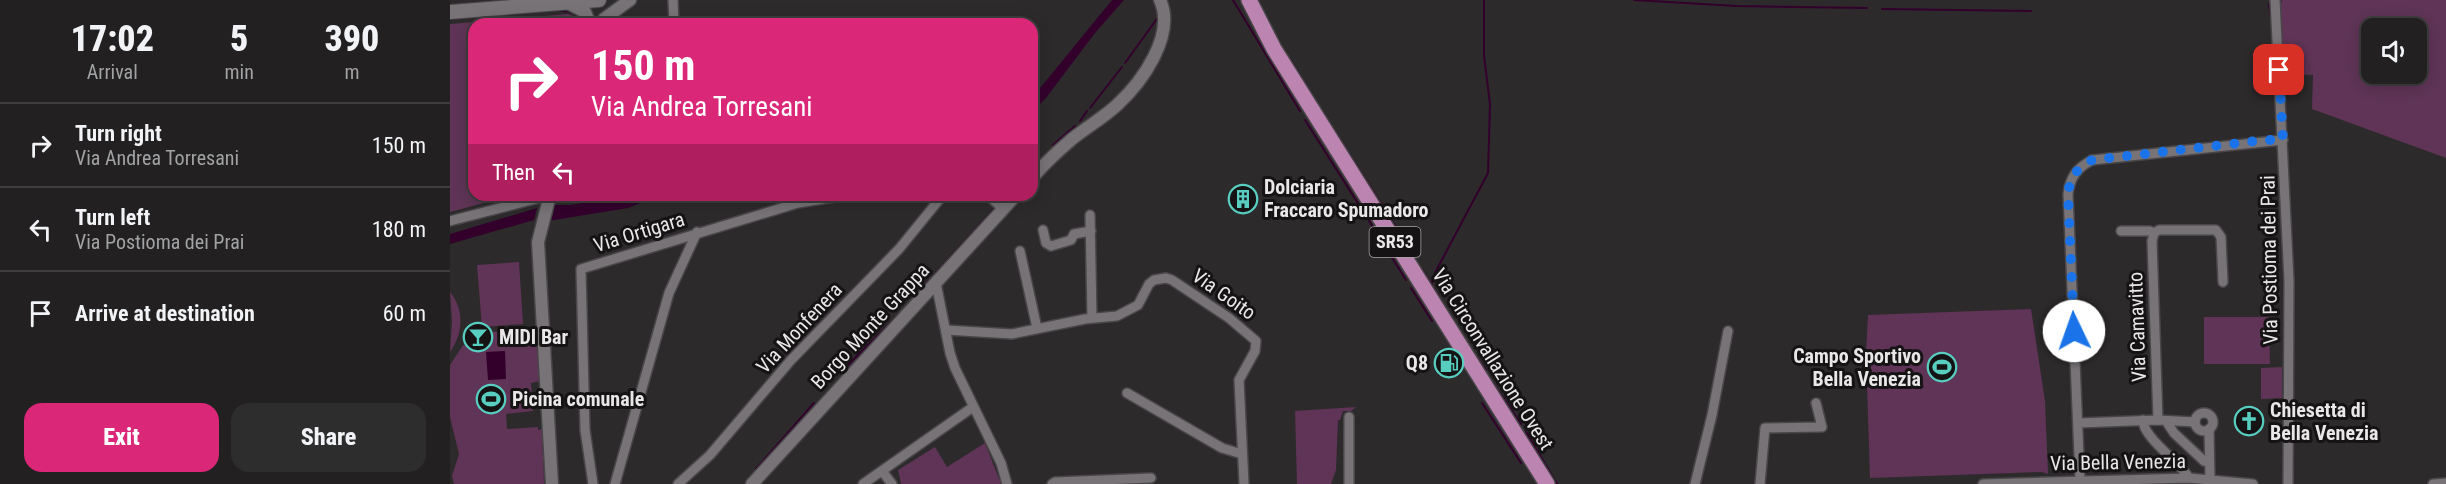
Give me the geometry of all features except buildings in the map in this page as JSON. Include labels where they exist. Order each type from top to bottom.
[{"type":"main road","points":[[450,12],[599,0]]},
{"type":"main road","name":"Via Circonvallazione Ovest","points":[[1240,0],[1270,43],[1547,484]]},
{"type":"main road","name":"Via Circonvallazione Ovest","points":[[1249,0],[1270,43]]},
{"type":"street","points":[[599,0],[602,18]]},
{"type":"street","points":[[593,18],[599,0]]},
{"type":"street","points":[[607,18],[630,0]]},
{"type":"street","points":[[673,0],[674,18]]},
{"type":"street","points":[[1038,172],[1071,141],[1119,103],[1137,81],[1164,36],[1166,20],[1160,0]]},
{"type":"street","name":"Via Postioma dei Prai","points":[[2275,0],[2289,281],[2288,484]]},
{"type":"street","points":[[566,2],[577,6],[585,12],[588,18]]},
{"type":"street","points":[[2080,480],[2068,194],[2070,180],[2079,168],[2092,160],[2283,140]]},
{"type":"street","points":[[450,221],[527,201]]},
{"type":"street","points":[[548,201],[538,242],[552,484]]},
{"type":"street","name":"Via Ortigara","points":[[593,484],[585,430],[581,269],[697,232],[810,201]]},
{"type":"street","name":"Via Monfenera","points":[[678,484],[710,455],[791,360],[899,249],[938,201]]},
{"type":"street","points":[[994,201],[1003,209]]},
{"type":"street","name":"Borgo Monte Grappa","points":[[752,484],[1010,201]]},
{"type":"street","points":[[946,330],[1012,334],[1092,318],[1090,215]]},
{"type":"street","points":[[1043,230],[1046,243],[1051,246],[1071,240],[1074,234],[1091,231]]},
{"type":"street","points":[[2121,231],[2154,233],[2159,230],[2216,230],[2221,237],[2223,282]]},
{"type":"street","points":[[615,484],[669,293],[697,232]]},
{"type":"street","name":"Via Camavitto","points":[[2154,233],[2152,241],[2158,420]]},
{"type":"street","points":[[1020,251],[1037,328]]},
{"type":"street","name":"Via Goito","points":[[1092,318],[1111,317],[1135,308],[1149,284],[1154,280],[1166,278],[1220,312],[1254,338],[1255,351],[1240,377],[1244,484]]},
{"type":"street","points":[[936,283],[950,353],[973,407],[1001,463],[1007,484]]},
{"type":"street","points":[[1695,484],[1712,415],[1728,331]]},
{"type":"street","points":[[1127,393],[1222,448],[1242,454]]},
{"type":"street","points":[[1760,484],[1765,428],[1822,427],[1816,403]]},
{"type":"street","points":[[863,484],[973,407]]},
{"type":"street","points":[[2195,422],[2198,415],[2204,413],[2209,414],[2213,423],[2209,429],[2210,479]]},
{"type":"street","points":[[1349,417],[1349,484]]},
{"type":"street","points":[[2078,423],[2143,420],[2195,422]]},
{"type":"street","points":[[2143,420],[2145,431],[2184,470],[2188,480]]},
{"type":"street","points":[[2169,421],[2168,424],[2174,433],[2204,461],[2209,462]]},
{"type":"street","points":[[2195,422],[2201,430],[2209,429]]},
{"type":"street","points":[[882,471],[892,484]]},
{"type":"street","points":[[1052,484],[1055,482],[1110,482],[1151,478]]},
{"type":"street","name":"Via Bella Venezia","points":[[1983,484],[2080,480],[2210,479],[2253,484]]},
{"type":"street","points":[[2433,484],[2446,483]]},
{"type":"shaded area","points":[[1112,0],[1124,0],[1038,106],[1038,91]]},
{"type":"shaded area","points":[[2282,0],[2446,0],[2446,158],[2312,109],[2313,75],[2284,74],[2280,7]]},
{"type":"shaded area","points":[[568,14],[577,18],[521,18]]},
{"type":"shaded area","points":[[468,22],[468,201],[491,201],[450,212],[450,24]]},
{"type":"shaded area","points":[[595,201],[646,201],[628,208],[548,221],[553,205]]},
{"type":"shaded area","points":[[537,208],[534,220],[450,244],[450,234]]},
{"type":"shaded area","points":[[519,262],[523,324],[482,327],[477,265]]},
{"type":"shaded area","points":[[450,292],[458,306],[460,330],[450,352],[452,321]]},
{"type":"shaded area","points":[[2031,309],[2045,401],[2048,474],[2042,472],[1870,478],[1866,354],[1868,315]]},
{"type":"shaded area","points":[[2204,317],[2269,317],[2270,364],[2204,364]]},
{"type":"shaded area","name":"Picina comunale","points":[[534,330],[537,332],[540,381],[531,383],[533,411],[506,414],[507,429],[538,427],[538,430],[542,429],[544,484],[454,484],[452,476],[459,454],[450,417],[450,365],[463,345],[474,348],[484,343],[486,332]]},
{"type":"shaded area","points":[[505,351],[506,379],[488,380],[486,352]]},
{"type":"shaded area","points":[[2282,367],[2282,398],[2261,399],[2261,368]]},
{"type":"shaded area","points":[[1356,407],[1351,411],[1343,411],[1338,420],[1336,470],[1331,484],[1297,484],[1295,411]]},
{"type":"shaded area","points":[[985,443],[1001,484],[901,484],[898,470],[935,447],[947,467]]},
{"type":"waterway","points":[[1233,0],[1300,111]]},
{"type":"waterway","points":[[1431,285],[1436,271],[1488,173],[1490,104],[1484,56],[1484,0]]},
{"type":"waterway","points":[[1634,0],[1737,6],[1867,8]]},
{"type":"waterway","points":[[2269,4],[2271,19]]},
{"type":"waterway","points":[[1882,9],[2031,11]]},
{"type":"waterway","points":[[450,19],[556,10],[568,12],[579,18]]},
{"type":"waterway","points":[[1125,63],[1159,16]]},
{"type":"waterway","points":[[1290,59],[1316,101]]},
{"type":"waterway","points":[[1090,108],[1122,67]]},
{"type":"waterway","points":[[1321,109],[1415,257]]},
{"type":"waterway","points":[[1080,121],[1087,111]]},
{"type":"waterway","points":[[1305,120],[1361,208]]},
{"type":"waterway","points":[[1053,145],[1075,126]]},
{"type":"waterway","points":[[932,277],[995,208]]},
{"type":"waterway","points":[[1368,219],[1406,280]]},
{"type":"waterway","points":[[1422,269],[1439,296]]},
{"type":"waterway","points":[[912,299],[929,280]]},
{"type":"waterway","points":[[1411,288],[1432,321]]},
{"type":"waterway","points":[[844,369],[897,316]]},
{"type":"waterway","points":[[1477,357],[1486,370]]},
{"type":"waterway","points":[[1490,378],[1521,424]]},
{"type":"waterway","points":[[756,469],[814,403]]},
{"type":"waterway","points":[[1482,403],[1521,463]]},
{"type":"waterway","points":[[1526,432],[1557,484]]},
{"type":"place","name":"Dolciaria Fraccaro Spumadoro","points":[[1243,199]]},
{"type":"place","name":"MIDI Bar","points":[[478,337]]},
{"type":"place","name":"Q8","points":[[1449,363]]},
{"type":"place","name":"Campo Sportivo Bella Venezia","points":[[1942,367]]},
{"type":"place","name":"Picina comunale","points":[[491,399]]},
{"type":"place","name":"Chiesetta di Bella Venezia","points":[[2249,421]]},
{"type":"route","points":[[2074,331],[2068,186],[2079,168],[2092,160],[2283,140],[2279,70]]}]
